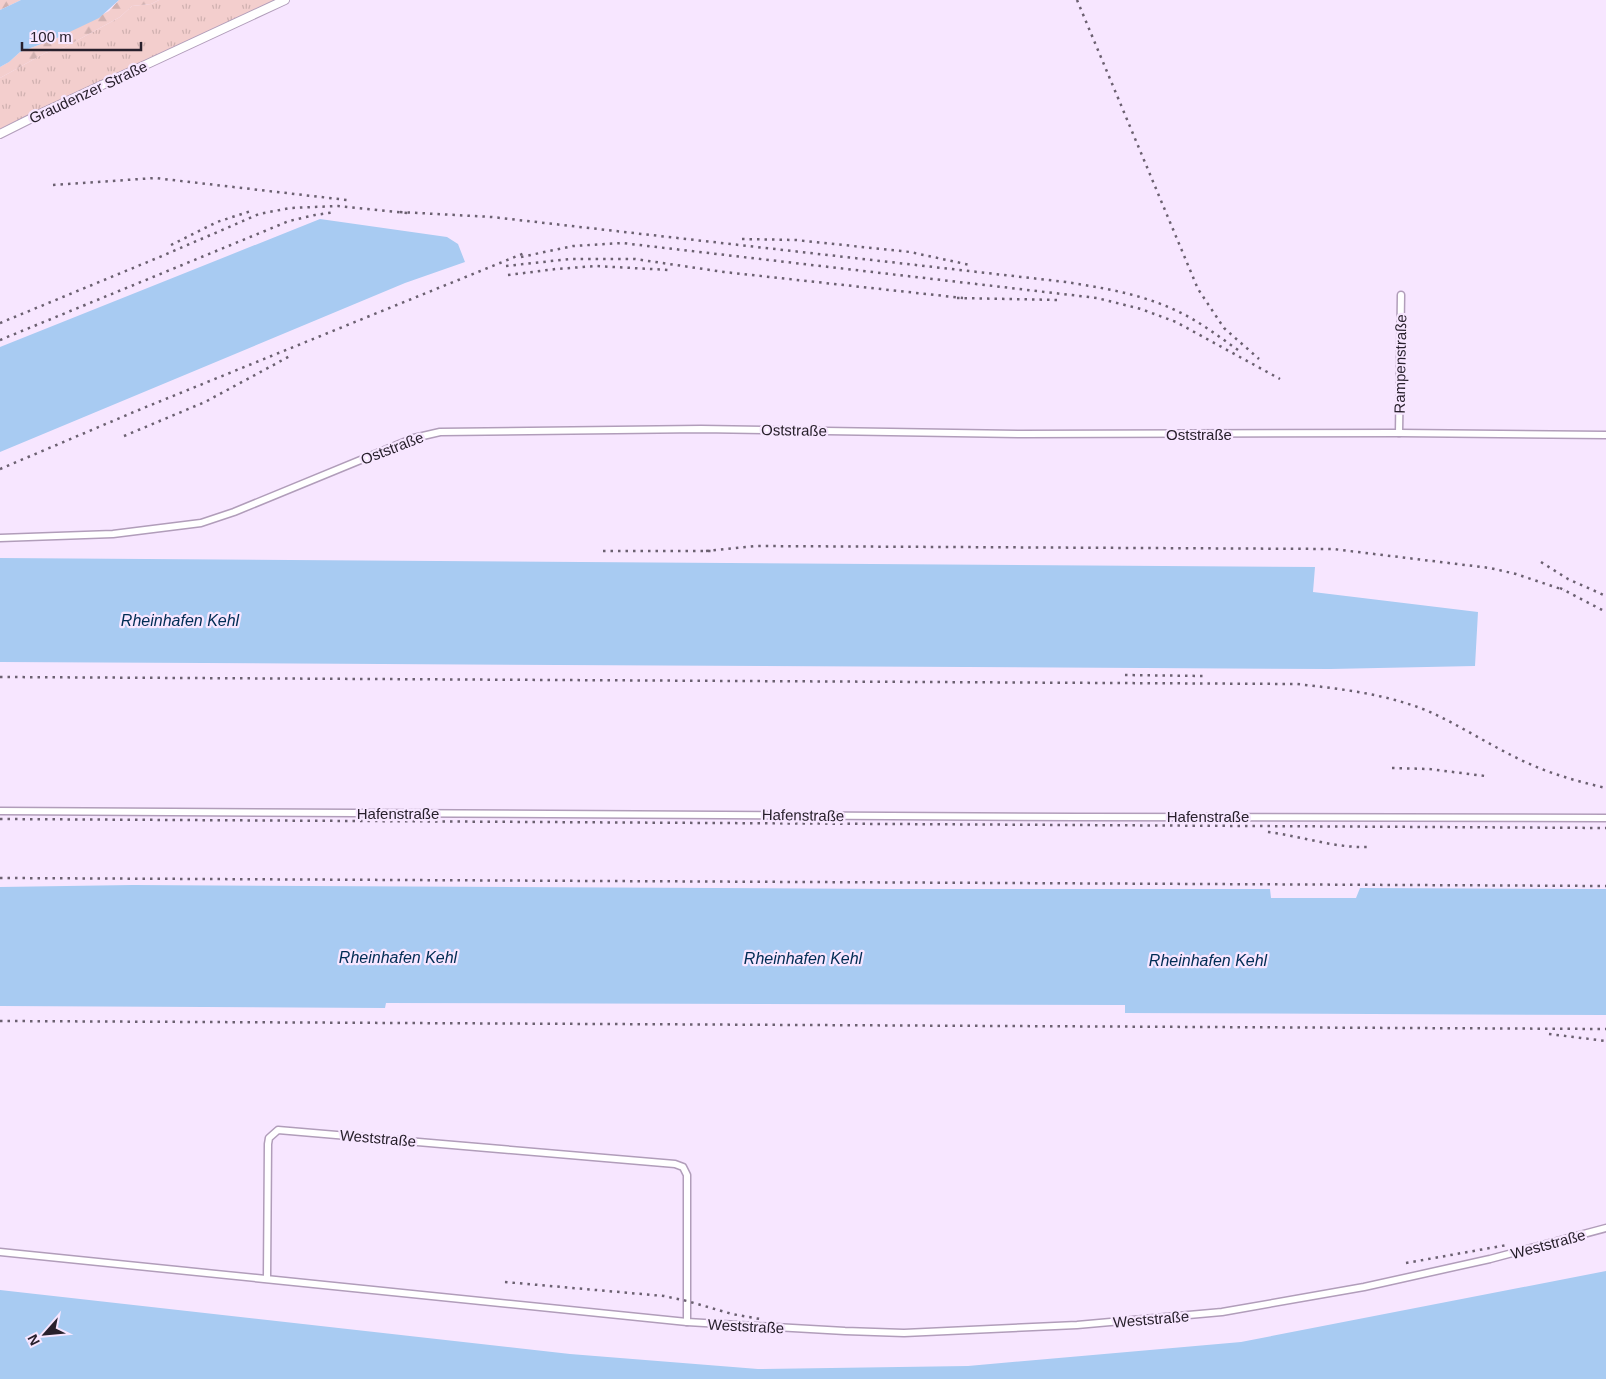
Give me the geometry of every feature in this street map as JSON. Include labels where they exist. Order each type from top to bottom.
[{"type":"street","name":"Graudenzer Straße","points":[[0,134],[285,0]]},
{"type":"street","name":"Rampenstraße","points":[[1399,433],[1401,295]]},
{"type":"street","name":"Oststraße","points":[[0,538],[113,534],[201,523],[234,512],[414,438],[440,432],[701,429],[1033,434],[1399,433],[1606,435]]},
{"type":"street","name":"Hafenstraße","points":[[0,811],[1606,818]]},
{"type":"street","name":"Weststraße","points":[[267,1278],[268,1144],[269,1138],[278,1130],[675,1164],[683,1167],[687,1175],[687,1322]]},
{"type":"street","name":"Weststraße","points":[[0,1252],[687,1322],[845,1332],[904,1333],[1077,1325],[1222,1312],[1364,1287],[1490,1259],[1606,1228]]},
{"type":"green space","points":[[0,0],[21,0],[0,10]]},
{"type":"green space","points":[[119,0],[159,0],[151,4],[132,6],[120,17],[65,47],[45,53],[0,78],[0,67],[20,52],[57,38],[109,11]]},
{"type":"green space","points":[[159,0],[276,0],[0,129],[0,78],[45,53],[65,47],[120,17],[132,6],[151,4]]},
{"type":"water","points":[[21,0],[119,0],[99,18],[57,38],[20,52],[0,67],[0,10]]},
{"type":"water","points":[[320,219],[447,237],[458,244],[465,262],[405,283],[0,452],[0,347]]},
{"type":"water","name":"Rheinhafen Kehl","points":[[0,558],[1315,567],[1313,592],[1478,612],[1475,666],[1330,669],[0,662]]},
{"type":"water","name":"Rheinhafen Kehl","points":[[133,885],[1270,889],[1271,898],[1356,898],[1360,888],[1606,889],[1606,1015],[1125,1013],[1125,1005],[386,1003],[385,1008],[0,1006],[0,887]]},
{"type":"water","points":[[1606,1271],[1606,1379],[0,1379],[0,1290],[570,1354],[758,1369],[968,1366],[1241,1342]]},
{"type":"railway","points":[[1077,0],[1198,289],[1224,328],[1259,359]]},
{"type":"railway","points":[[53,185],[155,178],[347,200]]},
{"type":"railway","points":[[0,323],[259,214],[290,208],[338,206],[407,213]]},
{"type":"railway","points":[[171,245],[217,222],[251,211]]},
{"type":"railway","points":[[0,340],[289,221],[335,212]]},
{"type":"railway","points":[[400,212],[492,217],[1080,284],[1122,292],[1164,305],[1193,319],[1238,350]]},
{"type":"railway","points":[[742,239],[796,240],[910,252],[970,265]]},
{"type":"railway","points":[[521,257],[573,246],[622,243],[1097,298],[1141,309],[1176,322],[1280,379]]},
{"type":"railway","points":[[0,469],[141,409],[527,252]]},
{"type":"railway","points":[[506,266],[570,259],[635,259],[724,272],[963,298]]},
{"type":"railway","points":[[508,275],[596,266],[669,270]]},
{"type":"railway","points":[[957,298],[1060,300]]},
{"type":"railway","points":[[124,436],[205,402],[290,356]]},
{"type":"railway","points":[[706,551],[755,546],[1333,549],[1490,568],[1516,574],[1564,590]]},
{"type":"railway","points":[[603,551],[712,551]]},
{"type":"railway","points":[[1541,562],[1568,579],[1606,596]]},
{"type":"railway","points":[[1560,588],[1606,612]]},
{"type":"railway","points":[[1125,675],[1203,676]]},
{"type":"railway","points":[[0,677],[1297,684],[1364,693],[1412,705],[1440,716],[1530,764],[1562,776],[1606,788]]},
{"type":"railway","points":[[1392,768],[1429,769],[1485,776]]},
{"type":"railway","points":[[0,819],[1606,828]]},
{"type":"railway","points":[[1268,832],[1342,846],[1368,847]]},
{"type":"railway","points":[[0,878],[1606,886]]},
{"type":"railway","points":[[0,1021],[1606,1029]]},
{"type":"railway","points":[[1549,1034],[1606,1041]]},
{"type":"railway","points":[[1406,1263],[1507,1245]]},
{"type":"railway","points":[[505,1282],[664,1296],[732,1314],[760,1319]]}]
